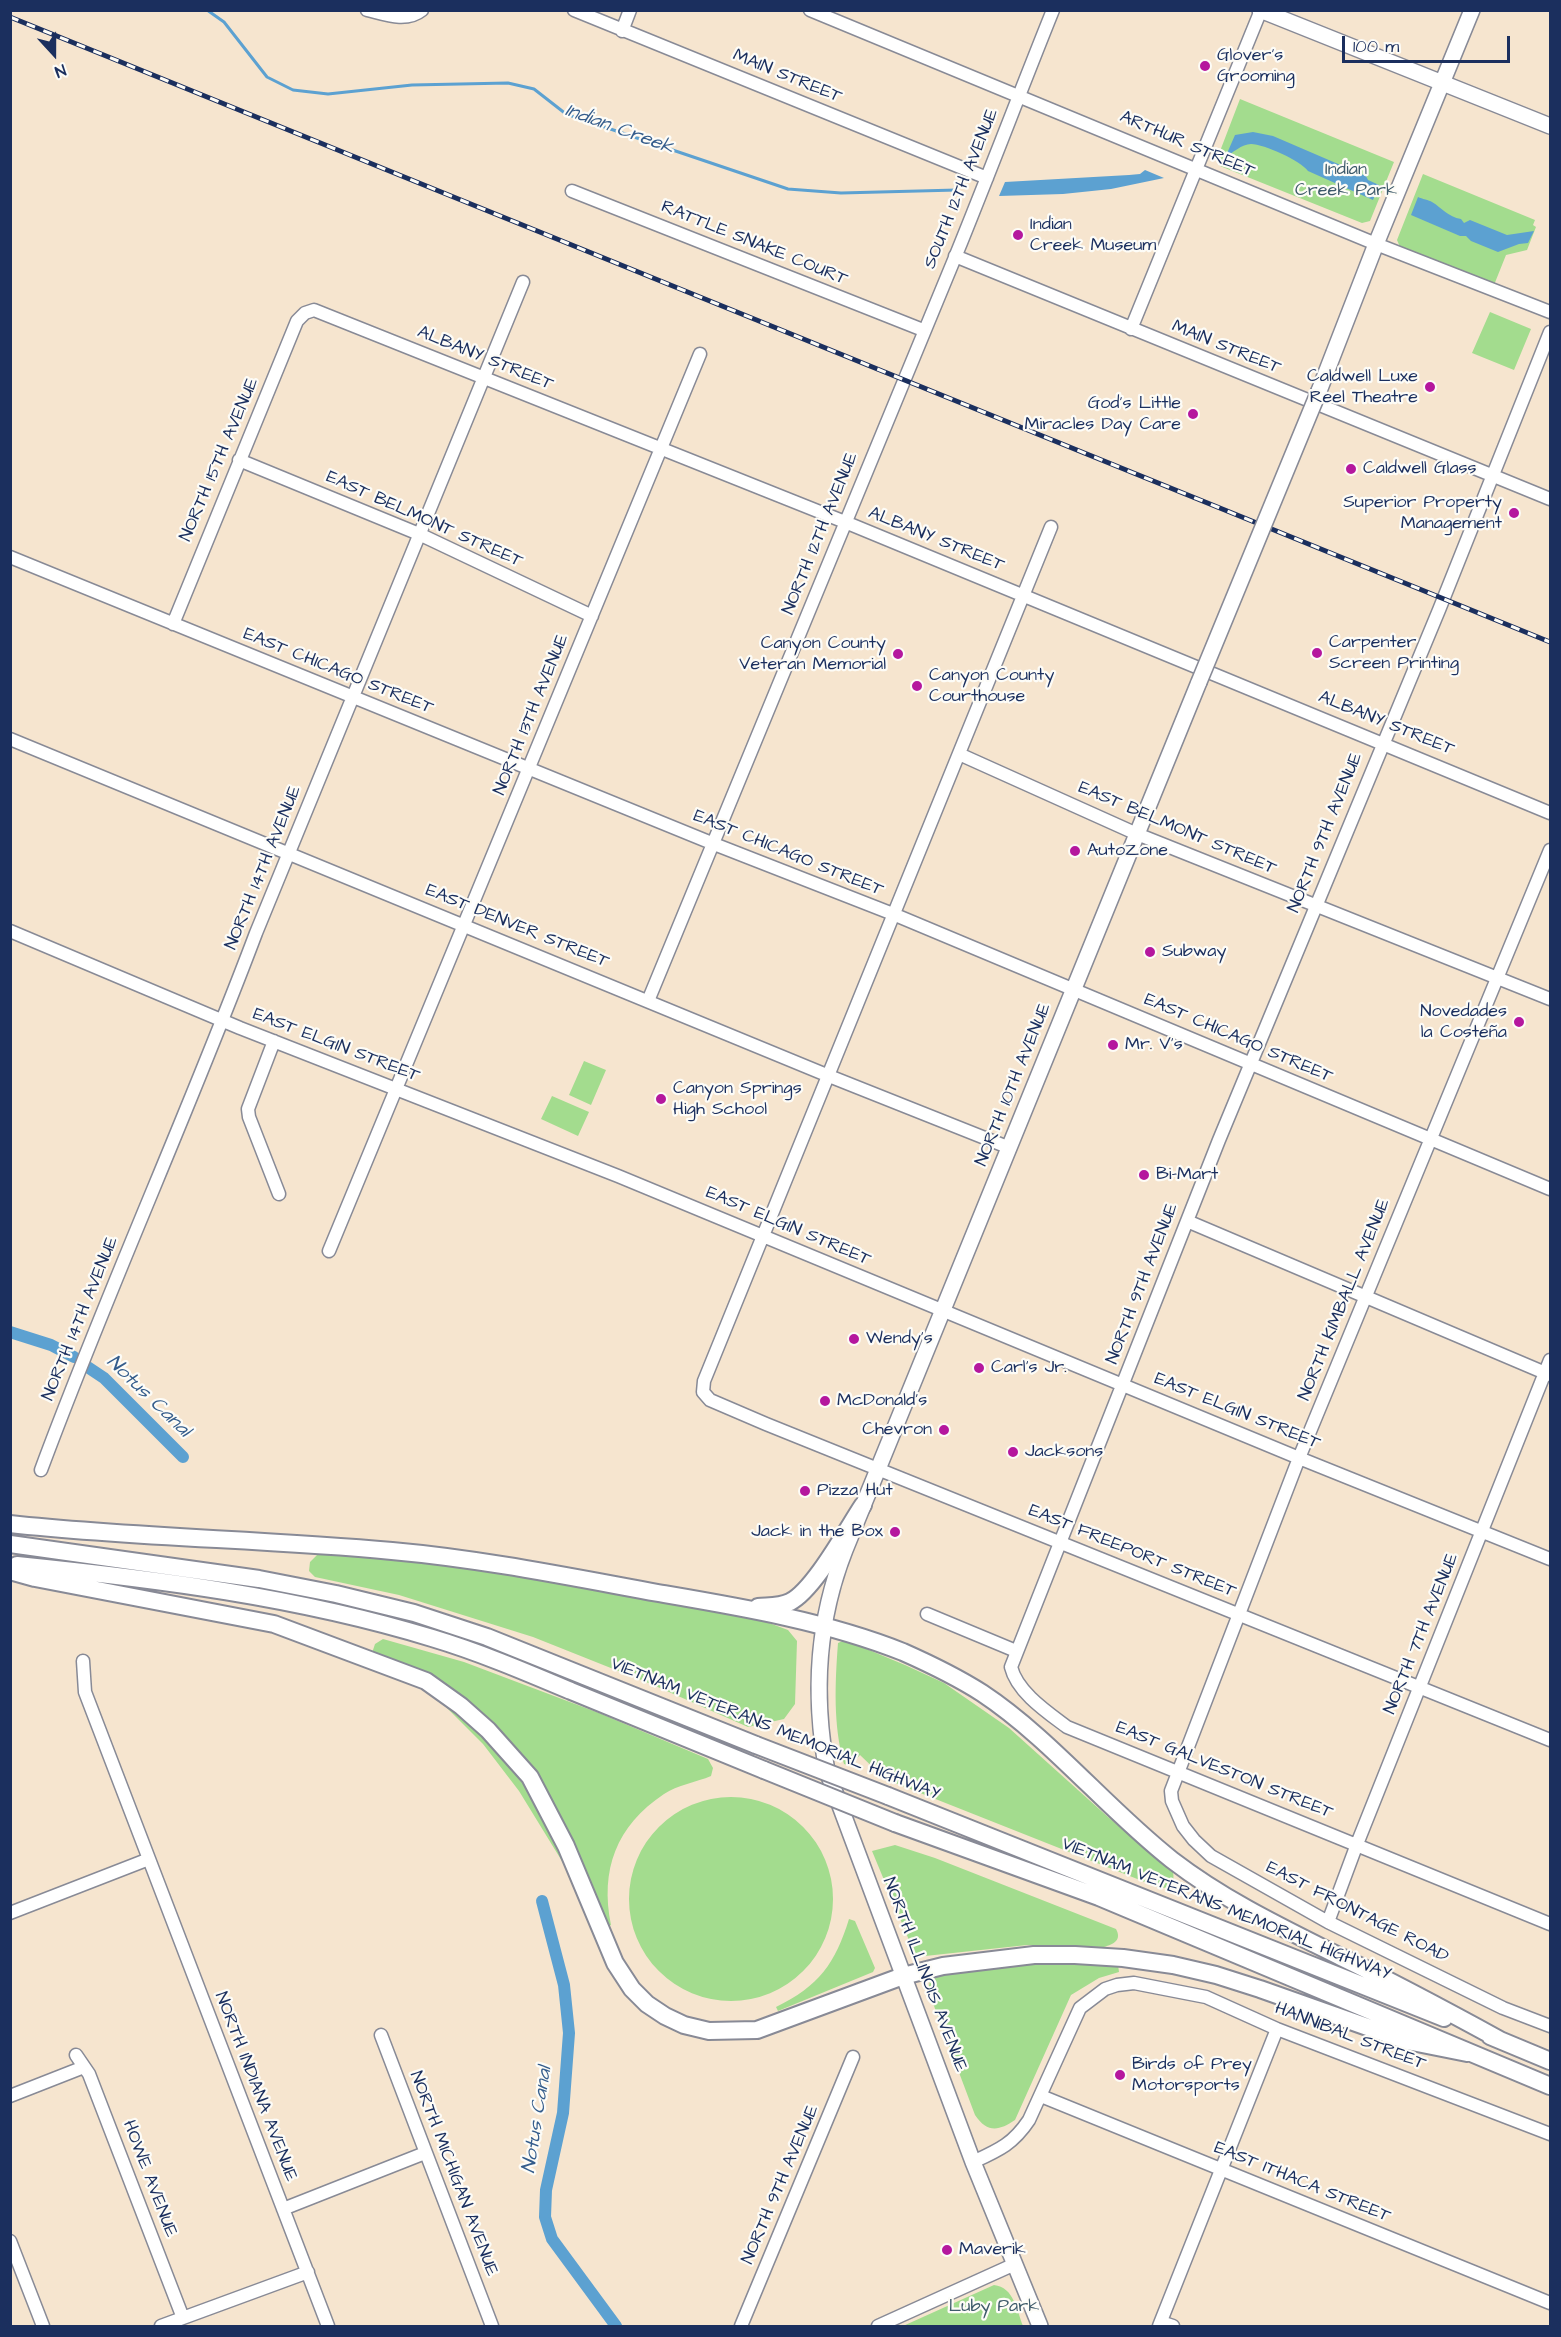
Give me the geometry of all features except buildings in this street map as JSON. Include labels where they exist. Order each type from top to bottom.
[{"type":"highway","points":[[738,1607],[780,1605],[798,1596],[813,1579],[863,1505]]},
{"type":"highway","points":[[10,1524],[105,1533],[431,1555],[543,1572],[738,1607],[824,1626],[901,1652],[951,1675],[985,1695],[1041,1741],[1164,1853],[1221,1894],[1279,1926],[1424,1998],[1500,2040],[1551,2061]]},
{"type":"highway","name":"VIETNAM VETERANS MEMORIAL HIGHWAY","points":[[10,1544],[260,1579],[414,1613],[487,1637],[1500,2040]]},
{"type":"highway","name":"VIETNAM VETERANS MEMORIAL HIGHWAY","points":[[10,1564],[194,1587],[293,1604],[363,1618],[434,1638],[510,1666],[895,1822],[1099,1898],[1551,2086]]},
{"type":"highway","points":[[10,1571],[35,1578],[274,1624],[426,1681],[461,1706],[488,1730],[530,1777],[566,1846],[615,1963],[632,1989],[665,2016],[684,2025],[709,2031],[757,2030],[903,1976],[943,1966],[1034,1955],[1123,1958],[1173,1965],[1216,1975],[1407,2041],[1467,2053]]},
{"type":"main road","name":"NORTH 10TH AVENUE","points":[[824,1626],[837,1571],[863,1505],[1472,10]]},
{"type":"main road","points":[[1261,11],[1551,126]]},
{"type":"main road","name":"NORTH ILLINOIS AVENUE","points":[[824,1626],[818,1695],[827,1771],[973,2162],[1040,2326]]},
{"type":"street","points":[[366,10],[400,17],[415,16],[422,10]]},
{"type":"street","name":"MAIN STREET","points":[[574,10],[987,177]]},
{"type":"street","points":[[622,31],[630,10]]},
{"type":"street","name":"ARTHUR STREET","points":[[810,10],[838,16],[1018,95],[1376,244],[1551,312]]},
{"type":"street","name":"SOUTH 12TH AVENUE","points":[[903,380],[1053,10]]},
{"type":"street","points":[[1131,329],[1261,11]]},
{"type":"street","name":"RATTLE SNAKE COURT","points":[[572,191],[923,330]]},
{"type":"street","name":"MAIN STREET","points":[[955,256],[1551,499]]},
{"type":"street","name":"NORTH 14TH AVENUE","points":[[41,1470],[66,1402],[223,1020],[256,933],[523,282]]},
{"type":"street","name":"ALBANY STREET","points":[[305,313],[314,310],[661,448],[1383,742],[1551,813]]},
{"type":"street","name":"NORTH 15TH AVENUE","points":[[173,624],[297,321],[305,313]]},
{"type":"street","name":"NORTH 9TH AVENUE","points":[[1016,1652],[1187,1221],[1551,332]]},
{"type":"street","name":"NORTH 13TH AVENUE","points":[[329,1251],[700,354]]},
{"type":"street","name":"NORTH 12TH AVENUE","points":[[648,1001],[903,380]]},
{"type":"street","name":"EAST BELMONT STREET","points":[[239,460],[419,534],[592,616]]},
{"type":"street","points":[[763,1236],[923,837],[1051,527]]},
{"type":"street","name":"EAST CHICAGO STREET","points":[[10,557],[714,844],[893,914],[1551,1189]]},
{"type":"street","name":"EAST DENVER STREET","points":[[10,739],[829,1076],[1010,1148]]},
{"type":"street","name":"EAST BELMONT STREET","points":[[959,754],[1137,834],[1551,999]]},
{"type":"street","name":"NORTH KIMBALL AVENUE","points":[[1172,1802],[1171,1791],[1177,1772],[1299,1458],[1551,850]]},
{"type":"street","name":"EAST ELGIN STREET","points":[[10,931],[274,1041],[618,1176],[1299,1458],[1551,1559]]},
{"type":"street","points":[[274,1041],[248,1108],[249,1117],[279,1194]]},
{"type":"street","points":[[1187,1221],[1548,1374]]},
{"type":"street","name":"EAST FREEPORT STREET","points":[[763,1236],[704,1381],[703,1392],[710,1400],[1551,1740]]},
{"type":"street","name":"NORTH 7TH AVENUE","points":[[1328,1922],[1482,1531],[1548,1374],[1551,1360]]},
{"type":"street","points":[[927,1614],[1016,1652]]},
{"type":"street","name":"EAST GALVESTON STREET","points":[[1016,1652],[1011,1667],[1014,1680],[1067,1727],[1551,1924]]},
{"type":"street","name":"NORTH INDIANA AVENUE","points":[[83,1661],[83,1687],[328,2326]]},
{"type":"street","name":"EAST FRONTAGE ROAD","points":[[1172,1802],[1182,1826],[1211,1856],[1328,1922],[1503,2008],[1551,2026]]},
{"type":"street","points":[[12,1908],[149,1859]]},
{"type":"street","name":"HANNIBAL STREET","points":[[1041,2096],[1080,2008],[1105,1989],[1134,1983],[1206,1997],[1277,2029],[1551,2134]]},
{"type":"street","points":[[1164,2325],[1221,2169],[1277,2029]]},
{"type":"street","name":"NORTH MICHIGAN AVENUE","points":[[381,2035],[492,2326]]},
{"type":"street","name":"HOWE AVENUE","points":[[76,2055],[89,2074],[183,2318]]},
{"type":"street","name":"NORTH 9TH AVENUE","points":[[741,2326],[853,2057]]},
{"type":"street","points":[[10,2096],[84,2067]]},
{"type":"street","points":[[973,2162],[1004,2148],[1020,2134],[1041,2096]]},
{"type":"street","name":"EAST ITHACA STREET","points":[[1041,2096],[1551,2303]]},
{"type":"street","points":[[283,2209],[426,2153]]},
{"type":"street","points":[[10,2241],[43,2326]]},
{"type":"street","points":[[878,2326],[1015,2264]]},
{"type":"street","points":[[161,2326],[308,2272]]},
{"type":"green space","name":"Indian Creek Park","points":[[1240,99],[1394,162],[1370,221],[1362,223],[1220,166],[1217,159]]},
{"type":"green space","name":"Indian Creek Park","points":[[1423,174],[1535,220],[1533,225],[1536,227],[1527,250],[1506,255],[1494,285],[1400,247],[1397,240]]},
{"type":"green space","points":[[1490,312],[1531,329],[1514,370],[1472,353]]},
{"type":"green space","points":[[584,1061],[606,1070],[591,1105],[569,1095]]},
{"type":"green space","points":[[552,1096],[589,1112],[578,1136],[541,1119]]},
{"type":"green space","points":[[319,1553],[412,1561],[515,1576],[761,1620],[788,1630],[797,1641],[795,1704],[784,1719],[748,1727],[651,1684],[533,1637],[399,1595],[315,1577],[309,1571],[310,1562]]},
{"type":"green space","points":[[383,1639],[464,1662],[599,1713],[708,1759],[713,1768],[711,1776],[664,1794],[634,1820],[623,1835],[610,1868],[608,1905],[611,1925],[603,1928],[519,1791],[483,1744],[442,1703],[372,1653],[375,1644]]},
{"type":"green space","points":[[845,1640],[944,1683],[1009,1728],[1173,1872],[1171,1884],[1160,1888],[885,1779],[860,1755],[850,1766],[844,1764],[836,1719],[836,1689],[838,1643]]},
{"type":"green space","points":[[721,1797],[741,1797],[761,1801],[779,1809],[796,1820],[810,1834],[829,1869],[833,1899],[829,1929],[821,1947],[810,1964],[796,1978],[761,1997],[741,2001],[721,2001],[701,1997],[683,1989],[666,1978],[652,1964],[633,1929],[629,1909],[629,1889],[633,1869],[641,1851],[652,1834],[666,1820],[701,1801]]},
{"type":"green space","points":[[895,1845],[935,1858],[1116,1929],[1117,1939],[1114,1943],[1104,1947],[1027,1945],[916,1957],[872,1851]]},
{"type":"green space","points":[[849,1919],[855,1921],[875,1968],[873,1972],[778,2011],[776,2007],[804,1991],[823,1972],[838,1949]]},
{"type":"green space","points":[[1029,1962],[1086,1962],[1118,1965],[1119,1972],[1099,1978],[1071,1995],[1015,2120],[1004,2126],[993,2128],[984,2125],[975,2115],[928,1990],[930,1981],[942,1974]]},
{"type":"green space","name":"Luby Park","points":[[994,2285],[1006,2290],[1010,2295],[1023,2326],[903,2326]]},
{"type":"water","points":[[1253,132],[1273,136],[1366,176],[1368,180],[1379,185],[1373,200],[1308,171],[1290,158],[1257,145],[1244,145],[1225,158],[1235,135]]},
{"type":"water","points":[[1145,170],[1164,178],[1111,189],[1063,194],[999,196],[1005,182],[1129,175],[1140,174]]},
{"type":"water","points":[[1418,197],[1432,202],[1464,223],[1470,220],[1507,235],[1534,231],[1528,243],[1498,252],[1471,241],[1466,236],[1460,236],[1411,215]]},
{"type":"waterway","name":"Indian Creek","points":[[207,10],[224,22],[267,77],[293,90],[328,94],[412,85],[508,83],[534,89],[566,114],[788,189],[841,193],[957,190]]},
{"type":"waterway","name":"Notus Canal","points":[[10,1332],[51,1345],[74,1357]]},
{"type":"waterway","name":"Notus Canal","points":[[86,1366],[104,1378],[183,1457]]},
{"type":"waterway","name":"Notus Canal","points":[[542,1901],[564,1985],[569,2033],[563,2113],[546,2190],[545,2217],[552,2239],[616,2326]]},
{"type":"railway","points":[[10,17],[1550,642]]},
{"type":"place","name":"Glover's Grooming","points":[[1205,66]]},
{"type":"place","name":"Indian Creek Museum","points":[[1018,235]]},
{"type":"place","name":"Caldwell Luxe Reel Theatre","points":[[1430,387]]},
{"type":"place","name":"God's Little Miracles Day Care","points":[[1193,414]]},
{"type":"place","name":"Caldwell Glass","points":[[1351,469]]},
{"type":"place","name":"Superior Property Management","points":[[1514,513]]},
{"type":"place","name":"Carpenter Screen Printing","points":[[1317,653]]},
{"type":"place","name":"Canyon County Veteran Memorial","points":[[898,654]]},
{"type":"place","name":"Canyon County Courthouse","points":[[917,686]]},
{"type":"place","name":"AutoZone","points":[[1075,851]]},
{"type":"place","name":"Subway","points":[[1150,952]]},
{"type":"place","name":"Novedades la Costeña","points":[[1519,1022]]},
{"type":"place","name":"Mr. V's","points":[[1113,1045]]},
{"type":"place","name":"Canyon Springs High School","points":[[661,1099]]},
{"type":"place","name":"Bi-Mart","points":[[1144,1175]]},
{"type":"place","name":"Wendy's","points":[[854,1339]]},
{"type":"place","name":"Carl's Jr.","points":[[979,1368]]},
{"type":"place","name":"McDonald's","points":[[825,1401]]},
{"type":"place","name":"Chevron","points":[[944,1430]]},
{"type":"place","name":"Jacksons","points":[[1013,1452]]},
{"type":"place","name":"Pizza Hut","points":[[805,1491]]},
{"type":"place","name":"Jack in the Box","points":[[895,1532]]},
{"type":"place","name":"Birds of Prey Motorsports","points":[[1120,2075]]},
{"type":"place","name":"Maverik","points":[[947,2250]]}]
